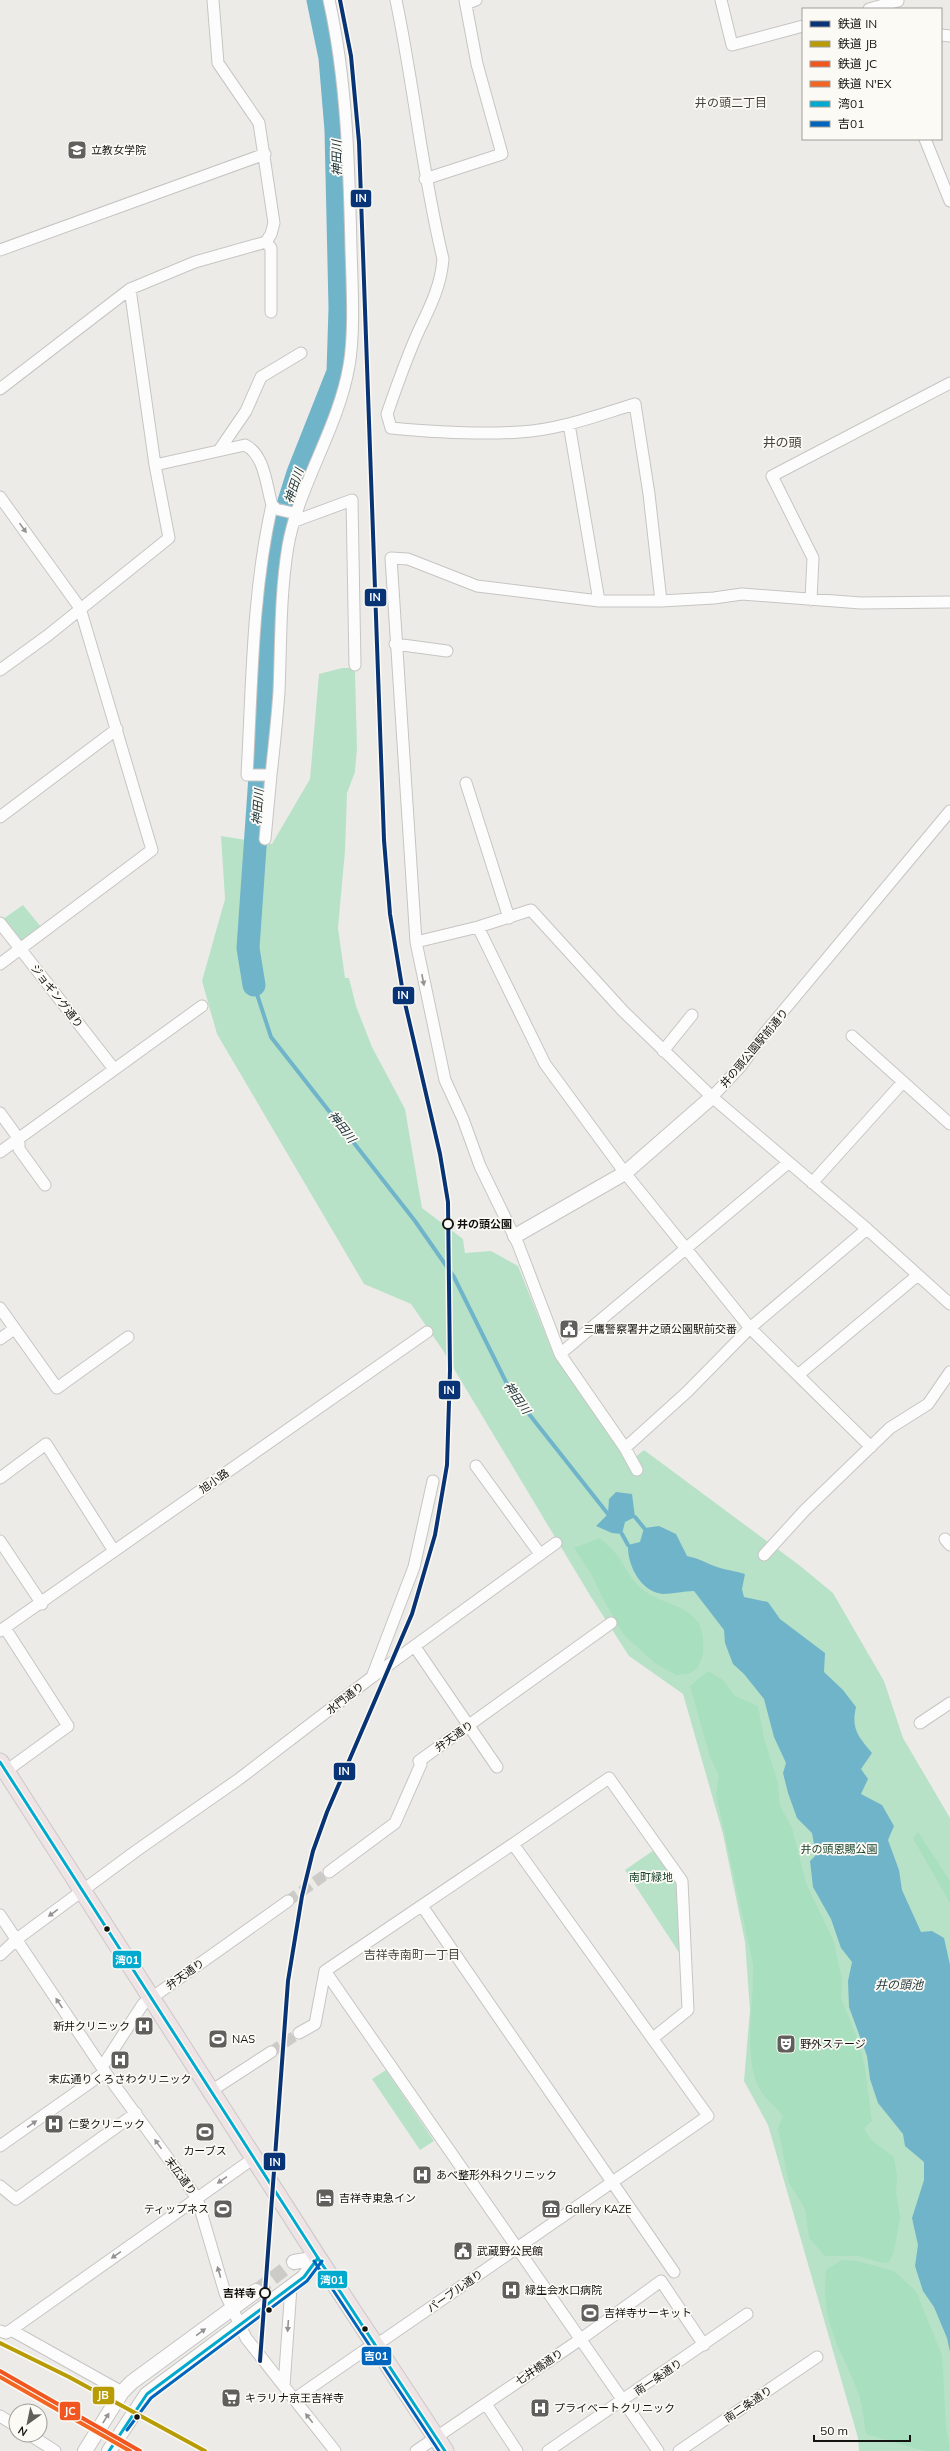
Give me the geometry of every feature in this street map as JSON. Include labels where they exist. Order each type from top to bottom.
[{"type":"main road","points":[[3,1766],[84,1890],[151,1998],[318,2258],[445,2451]]},
{"type":"street","points":[[0,389],[130,289],[195,262],[266,242],[271,234],[274,223],[265,154],[259,122],[218,62],[213,0]]},
{"type":"street","points":[[265,839],[269,775],[278,693],[281,622],[288,546],[296,518],[337,406],[349,366],[352,298],[349,172],[344,88],[329,0]]},
{"type":"street","points":[[396,0],[405,46],[425,179],[443,259],[442,272],[430,310],[420,328],[387,414],[391,428],[520,432],[569,424],[635,404],[649,494],[660,601]]},
{"type":"street","points":[[721,0],[732,45],[802,26]]},
{"type":"street","points":[[425,179],[502,154],[477,64],[469,1]]},
{"type":"street","points":[[874,8],[899,3]]},
{"type":"street","points":[[925,140],[950,201]]},
{"type":"street","points":[[0,250],[265,154]]},
{"type":"street","points":[[266,242],[271,248],[271,312]]},
{"type":"street","points":[[0,670],[169,538],[155,465],[130,289]]},
{"type":"street","points":[[220,449],[246,411],[261,377],[301,353]]},
{"type":"street","points":[[811,600],[813,558],[772,476],[950,383]]},
{"type":"street","points":[[569,424],[599,601]]},
{"type":"street","points":[[155,465],[220,449],[245,445],[255,450],[260,459],[274,507],[263,547],[251,688],[247,775],[269,775]]},
{"type":"street","points":[[0,497],[80,608],[152,850],[0,964]]},
{"type":"street","points":[[274,507],[296,518],[352,500],[355,665]]},
{"type":"street","points":[[637,1470],[625,1448],[560,1354],[515,1236],[480,1166],[463,1119],[446,1080],[416,942],[395,644],[391,558],[408,559],[477,586],[599,601],[660,601],[714,598],[742,594],[861,603],[950,602]]},
{"type":"street","points":[[395,644],[446,651]]},
{"type":"street","points":[[0,817],[117,729]]},
{"type":"street","points":[[466,783],[509,918]]},
{"type":"street","name":"井の頭公園駅前通り","points":[[515,1236],[625,1173],[712,1098],[741,1066],[764,1034],[950,811]]},
{"type":"street","points":[[416,942],[478,927],[531,910],[623,1011],[712,1098],[867,1229],[950,1304]]},
{"type":"street","name":"ジョギング通り","points":[[0,923],[114,1070]]},
{"type":"street","points":[[478,927],[544,1064],[625,1173],[750,1328],[871,1447]]},
{"type":"street","points":[[0,1152],[202,1006]]},
{"type":"street","points":[[663,1051],[692,1015]]},
{"type":"street","points":[[852,1036],[950,1124]]},
{"type":"street","points":[[812,1182],[903,1082]]},
{"type":"street","points":[[0,1113],[18,1139],[19,1149],[45,1185]]},
{"type":"street","points":[[560,1354],[788,1163]]},
{"type":"street","points":[[625,1448],[687,1392],[750,1328],[867,1229]]},
{"type":"street","points":[[798,1375],[918,1275]]},
{"type":"street","points":[[0,1308],[57,1388],[128,1337]]},
{"type":"street","points":[[0,1339],[14,1329]]},
{"type":"street","name":"旭小路","points":[[2,1629],[42,1604],[114,1551],[427,1332]]},
{"type":"street","points":[[764,1555],[805,1510],[890,1428],[928,1404],[950,1372]]},
{"type":"street","points":[[0,1478],[46,1444],[114,1551]]},
{"type":"street","points":[[476,1466],[540,1554]]},
{"type":"street","points":[[372,1677],[414,1566],[433,1481]]},
{"type":"street","points":[[0,1541],[42,1604]]},
{"type":"street","name":"水門通り","points":[[0,1955],[17,1939],[239,1779],[372,1677],[556,1543]]},
{"type":"street","name":"弁天通り","points":[[329,1872],[395,1823],[421,1764],[419,1761],[611,1623]]},
{"type":"street","points":[[2,1629],[68,1726],[3,1766]]},
{"type":"street","points":[[415,1647],[497,1768]]},
{"type":"street","points":[[920,1723],[950,1703]]},
{"type":"street","points":[[299,2033],[315,2024],[325,1971],[610,1778],[682,1881],[688,2010],[653,2038],[513,1844]]},
{"type":"street","name":"弁天通り","points":[[0,2146],[104,2069],[143,2004],[288,1901]]},
{"type":"street","points":[[422,1906],[674,2272]]},
{"type":"street","name":"末広通り","points":[[0,1915],[104,2069],[197,2198],[231,2309],[239,2326],[334,2450]]},
{"type":"street","points":[[325,1971],[658,2451]]},
{"type":"street","name":"パープル通り","points":[[300,2395],[708,2116],[653,2038]]},
{"type":"street","points":[[211,2091],[271,2052]]},
{"type":"street","points":[[0,2186],[16,2199],[136,2113]]},
{"type":"street","points":[[0,2331],[6,2334],[12,2330],[254,2158]]},
{"type":"street","points":[[294,2262],[318,2258]]},
{"type":"street","points":[[109,2451],[147,2394],[304,2277],[318,2258]]},
{"type":"street","name":"七井橋通り","points":[[416,2451],[581,2339],[661,2281],[704,2345]]},
{"type":"street","points":[[284,2386],[291,2287]]},
{"type":"street","points":[[85,2451],[122,2392],[132,2382],[256,2291]]},
{"type":"street","name":"南一条通り","points":[[548,2451],[747,2314]]},
{"type":"street","points":[[12,2330],[122,2392]]},
{"type":"street","name":"南二条通り","points":[[679,2451],[817,2357]]},
{"type":"street","points":[[486,2404],[517,2451]]},
{"type":"street","points":[[42,2443],[55,2451]]},
{"type":"green space","name":"井の頭恩賜公園","points":[[342,668],[352,668],[355,672],[357,748],[355,772],[347,793],[345,851],[338,928],[345,978],[349,978],[356,1006],[372,1047],[405,1109],[422,1208],[463,1239],[465,1253],[491,1251],[518,1266],[553,1353],[629,1462],[644,1450],[799,1565],[833,1593],[884,1681],[903,1738],[950,1818],[950,2451],[859,2451],[858,2438],[768,2125],[744,2081],[750,2010],[745,1942],[723,1834],[683,1694],[629,1656],[591,1597],[442,1349],[411,1304],[364,1284],[217,1034],[202,981],[225,899],[221,836],[272,844],[310,779],[319,674]]},
{"type":"green space","points":[[23,905],[41,927],[24,940],[19,940],[3,919]]},
{"type":"green space","points":[[600,1538],[617,1555],[632,1579],[641,1588],[663,1601],[684,1610],[693,1616],[699,1624],[703,1636],[703,1652],[697,1669],[688,1674],[676,1675],[656,1664],[624,1635],[602,1597],[591,1573],[574,1548]]},
{"type":"green space","points":[[708,1671],[723,1680],[735,1696],[758,1706],[764,1738],[778,1783],[780,1806],[792,1828],[806,1883],[834,1942],[842,1980],[841,1998],[860,2045],[865,2068],[872,2121],[864,2128],[871,2140],[894,2157],[897,2176],[896,2192],[900,2217],[894,2252],[889,2262],[883,2263],[858,2256],[825,2256],[809,2238],[805,2209],[789,2183],[778,2128],[783,2116],[762,2093],[756,2080],[750,2048],[753,1964],[716,1794],[719,1776],[710,1757],[690,1686]]},
{"type":"green space","points":[[918,1832],[950,1881],[950,1903],[913,1838]]},
{"type":"green space","name":"南町緑地","points":[[654,1850],[677,1885],[682,1957],[625,1870]]},
{"type":"green space","points":[[386,2070],[434,2141],[420,2150],[372,2079]]},
{"type":"green space","points":[[842,2260],[857,2261],[894,2271],[916,2291],[942,2355],[946,2426],[950,2451],[924,2451],[866,2434],[860,2398],[834,2337],[826,2307],[826,2270]]},
{"type":"water","points":[[616,1492],[632,1494],[635,1517],[625,1522],[622,1534],[612,1533],[596,1526],[608,1514],[609,1499]]},
{"type":"water","name":"井の頭池","points":[[659,1526],[676,1534],[687,1556],[717,1567],[745,1574],[742,1589],[744,1597],[768,1602],[780,1619],[825,1653],[824,1672],[843,1690],[856,1707],[854,1721],[855,1727],[859,1737],[872,1753],[861,1769],[868,1779],[861,1794],[882,1805],[894,1826],[888,1840],[899,1870],[902,1890],[921,1932],[932,1931],[944,1938],[950,1965],[950,2352],[947,2338],[934,2307],[923,2291],[915,2266],[918,2245],[912,2218],[924,2180],[924,2162],[905,2146],[903,2134],[878,2103],[870,2079],[867,2056],[849,2007],[848,1981],[852,1962],[841,1948],[831,1919],[813,1887],[810,1861],[816,1855],[812,1833],[797,1818],[788,1793],[783,1773],[786,1763],[774,1737],[764,1699],[744,1674],[733,1664],[725,1643],[724,1630],[694,1591],[663,1594],[655,1592],[642,1583],[636,1576],[630,1560],[628,1545],[640,1542],[644,1528]]},
{"type":"waterway","name":"神田川","points":[[254,985],[248,948],[275,561],[281,527],[298,473],[338,372],[340,308],[336,130],[330,58],[318,0]]},
{"type":"waterway","name":"神田川","points":[[254,985],[271,1037],[415,1221],[454,1277],[510,1390],[608,1514]]},
{"type":"waterway","points":[[635,1517],[644,1528]]},
{"type":"waterway","points":[[622,1534],[628,1545]]},
{"type":"tunnel","points":[[288,1901],[329,1872]]},
{"type":"tunnel","points":[[271,2052],[299,2033]]},
{"type":"tunnel","points":[[256,2291],[294,2262]]},
{"type":"rail line","name":"IN","points":[[260,2361],[288,1981],[302,1896],[313,1851],[327,1812],[412,1614],[435,1535],[447,1465],[450,1370],[448,1202],[440,1154],[404,999],[390,914],[384,840],[359,142],[351,56],[340,0]]},
{"type":"rail line","name":"JB","points":[[0,2343],[69,2377],[205,2451]]},
{"type":"rail line","name":"JC","points":[[0,2371],[140,2451]]},
{"type":"rail line","name":"N'EX","points":[[0,2377],[130,2451]]},
{"type":"transit line","name":"湾01","points":[[0,1762],[318,2258],[445,2451]]},
{"type":"transit line","name":"湾01","points":[[109,2451],[147,2394],[304,2277],[318,2258]]},
{"type":"transit line","name":"吉01","points":[[314,2261],[439,2451]]},
{"type":"transit line","name":"吉01","points":[[127,2430],[151,2398],[307,2281],[322,2261]]},
{"type":"place","name":"立教女学院","points":[[77,150]]},
{"type":"place","name":"井の頭公園","points":[[448,1224]]},
{"type":"place","name":"三鷹警察署井之頭公園駅前交番","points":[[569,1329]]},
{"type":"place","name":"新井クリニック","points":[[144,2026]]},
{"type":"place","name":"NAS","points":[[218,2039]]},
{"type":"place","name":"野外ステージ","points":[[786,2044]]},
{"type":"place","name":"末広通りくろさわクリニック","points":[[120,2060]]},
{"type":"place","name":"仁愛クリニック","points":[[54,2124]]},
{"type":"place","name":"カーブス","points":[[205,2132]]},
{"type":"place","name":"あべ整形外科クリニック","points":[[422,2175]]},
{"type":"place","name":"吉祥寺東急イン","points":[[325,2198]]},
{"type":"place","name":"ティップネス","points":[[223,2209]]},
{"type":"place","name":"Gallery KAZE","points":[[551,2209]]},
{"type":"place","name":"武蔵野公民館","points":[[463,2251]]},
{"type":"place","name":"緑生会水口病院","points":[[511,2290]]},
{"type":"place","name":"吉祥寺","points":[[265,2293]]},
{"type":"place","name":"吉祥寺サーキット","points":[[590,2313]]},
{"type":"place","name":"キラリナ京王吉祥寺","points":[[231,2398]]},
{"type":"place","name":"プライベートクリニック","points":[[540,2408]]},
{"type":"district","name":"井の頭二丁目","points":[[731,103]]},
{"type":"district","name":"井の頭","points":[[782,442]]},
{"type":"district","name":"吉祥寺南町一丁目","points":[[412,1955]]}]
